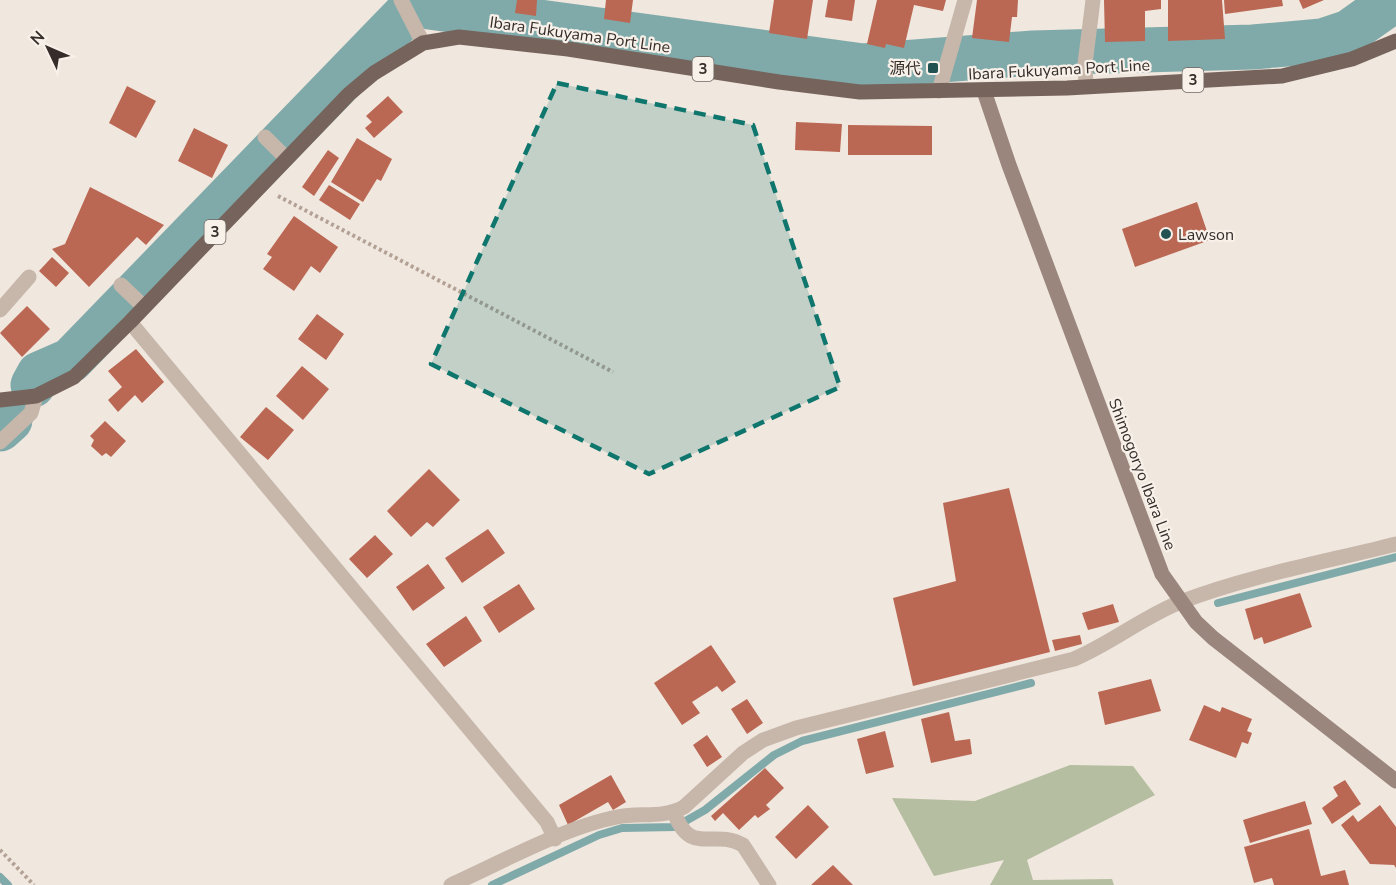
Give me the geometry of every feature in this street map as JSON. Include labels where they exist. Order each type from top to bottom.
[{"type":"main road","name":"Ibara Fukuyama Port Line","points":[[0,400],[36,396],[74,377],[130,322],[141,304],[260,184],[275,147],[374,73],[423,43],[459,37],[568,49],[779,82],[860,92],[984,91],[1282,76],[1352,58],[1396,41]]},
{"type":"main road","name":"Shimogoryo Ibara Line","points":[[984,91],[1009,165],[1162,574],[1197,622],[1231,652],[1396,781]]},
{"type":"street","points":[[401,0],[423,43]]},
{"type":"street","points":[[939,91],[965,0]]},
{"type":"street","points":[[1086,86],[1084,64],[1088,50],[1093,0]]},
{"type":"street","points":[[0,310],[29,276]]},
{"type":"street","points":[[123,287],[141,304]]},
{"type":"street","points":[[130,322],[547,822],[555,839]]},
{"type":"street","points":[[0,442],[31,413],[36,396]]},
{"type":"street","points":[[677,820],[684,807],[743,753],[763,740],[796,728],[1074,658],[1096,649],[1137,623],[1181,602],[1220,588],[1396,544]]},
{"type":"street","points":[[452,885],[577,829],[617,817],[677,820],[692,838],[743,844],[769,885]]},
{"type":"path","points":[[260,184],[277,196],[613,372]]},
{"type":"path","points":[[0,850],[33,885]]},
{"type":"highlighted area","points":[[557,83],[753,125],[840,387],[649,474],[431,364]]},
{"type":"green space","points":[[1070,765],[1133,766],[1155,795],[1027,860],[1033,880],[1112,879],[1114,885],[990,885],[1004,860],[934,876],[892,798],[975,801]]},
{"type":"building","points":[[517,0],[537,0],[536,16],[515,13]]},
{"type":"building","points":[[606,0],[633,0],[630,23],[604,19]]},
{"type":"building","points":[[774,0],[813,0],[807,39],[769,33]]},
{"type":"building","points":[[828,0],[855,0],[852,21],[825,17]]},
{"type":"building","points":[[877,0],[946,0],[943,11],[914,5],[904,48],[886,44],[885,48],[867,44]]},
{"type":"building","points":[[977,0],[1018,0],[1017,17],[1012,17],[1009,42],[972,38]]},
{"type":"building","points":[[1104,0],[1161,0],[1161,9],[1145,11],[1145,41],[1105,42]]},
{"type":"building","points":[[1168,0],[1222,0],[1225,39],[1168,41]]},
{"type":"building","points":[[1224,0],[1282,0],[1283,6],[1225,14]]},
{"type":"building","points":[[1299,0],[1324,0],[1303,9]]},
{"type":"building","points":[[127,86],[156,101],[136,138],[109,123]]},
{"type":"building","points":[[388,96],[403,112],[374,138],[365,128],[372,122],[366,116]]},
{"type":"building","points":[[796,122],[842,124],[840,152],[795,150]]},
{"type":"building","points":[[848,125],[932,126],[932,155],[848,155]]},
{"type":"building","points":[[194,128],[228,145],[212,178],[178,161]]},
{"type":"building","points":[[357,138],[392,159],[381,181],[377,179],[363,202],[331,182]]},
{"type":"building","points":[[328,150],[339,158],[314,196],[302,187]]},
{"type":"building","points":[[329,185],[360,204],[350,220],[319,200]]},
{"type":"building","points":[[90,187],[164,225],[146,245],[137,237],[89,287],[52,249],[65,244]]},
{"type":"building","name":"Lawson","points":[[1197,202],[1210,240],[1135,267],[1122,229]]},
{"type":"building","points":[[294,216],[338,247],[320,273],[311,266],[294,291],[263,269],[272,257],[267,254]]},
{"type":"building","points":[[52,257],[69,273],[56,287],[39,271]]},
{"type":"building","points":[[27,306],[50,329],[22,357],[0,333]]},
{"type":"building","points":[[317,314],[344,334],[326,360],[298,339]]},
{"type":"building","points":[[136,349],[164,382],[142,403],[135,395],[118,412],[108,400],[122,387],[108,371]]},
{"type":"building","points":[[302,366],[329,389],[303,420],[276,396]]},
{"type":"building","points":[[266,407],[294,430],[268,460],[240,437]]},
{"type":"building","points":[[105,421],[126,441],[111,457],[106,453],[102,456],[91,446],[94,440],[90,436]]},
{"type":"building","points":[[429,469],[460,500],[433,527],[427,522],[411,537],[387,511]]},
{"type":"building","points":[[1009,488],[1050,652],[913,686],[893,598],[956,581],[943,503]]},
{"type":"building","points":[[488,529],[505,553],[462,583],[445,558]]},
{"type":"building","points":[[375,535],[393,554],[367,578],[349,559]]},
{"type":"building","points":[[428,564],[445,588],[413,611],[396,587]]},
{"type":"building","points":[[519,584],[535,609],[499,633],[483,607]]},
{"type":"building","points":[[1300,593],[1312,627],[1264,644],[1262,637],[1254,640],[1245,609]]},
{"type":"building","points":[[1113,604],[1119,622],[1088,630],[1082,613]]},
{"type":"building","points":[[466,616],[482,641],[444,667],[426,644]]},
{"type":"building","points":[[1080,635],[1082,644],[1055,651],[1052,640]]},
{"type":"building","points":[[711,645],[736,682],[722,692],[717,686],[692,702],[700,713],[682,725],[654,683]]},
{"type":"building","points":[[1151,679],[1161,711],[1105,725],[1098,692]]},
{"type":"building","points":[[747,699],[763,723],[747,734],[731,709]]},
{"type":"building","points":[[1204,705],[1220,712],[1222,707],[1252,719],[1247,731],[1252,733],[1248,744],[1242,742],[1236,758],[1189,740]]},
{"type":"building","points":[[949,712],[955,741],[970,739],[972,754],[931,763],[921,719]]},
{"type":"building","points":[[885,731],[894,767],[866,774],[857,739]]},
{"type":"building","points":[[707,735],[722,757],[707,767],[693,745]]},
{"type":"building","points":[[765,768],[784,788],[766,805],[770,809],[758,818],[755,815],[739,830],[723,813],[715,821],[711,816]]},
{"type":"building","points":[[611,775],[626,802],[613,810],[608,802],[568,825],[559,805]]},
{"type":"building","points":[[1345,780],[1361,804],[1332,824],[1322,808],[1338,796],[1333,787]]},
{"type":"building","points":[[1305,801],[1312,824],[1250,843],[1243,820]]},
{"type":"building","points":[[808,805],[829,827],[796,859],[775,837]]},
{"type":"building","points":[[1380,805],[1396,827],[1396,868],[1394,865],[1370,864],[1341,825],[1353,815],[1358,822]]},
{"type":"building","points":[[1309,829],[1321,876],[1345,870],[1349,885],[1274,885],[1272,878],[1254,883],[1244,847]]},
{"type":"building","points":[[833,865],[853,885],[811,885]]},
{"type":"waterway","points":[[429,7],[863,66],[1033,53],[1253,47],[1322,41],[1349,32],[1394,0]]},
{"type":"waterway","points":[[33,385],[39,374],[71,360],[404,16]]},
{"type":"waterway","points":[[0,429],[10,420]]},
{"type":"waterway","points":[[1218,603],[1396,557]]},
{"type":"waterway","points":[[492,885],[599,835],[622,828],[675,827],[705,810],[774,755],[802,741],[1031,683]]},
{"type":"waterway","points":[[0,877],[8,885]]},
{"type":"place","name":"源代","points":[[933,68]]},
{"type":"place","name":"Lawson","points":[[1166,234]]}]
